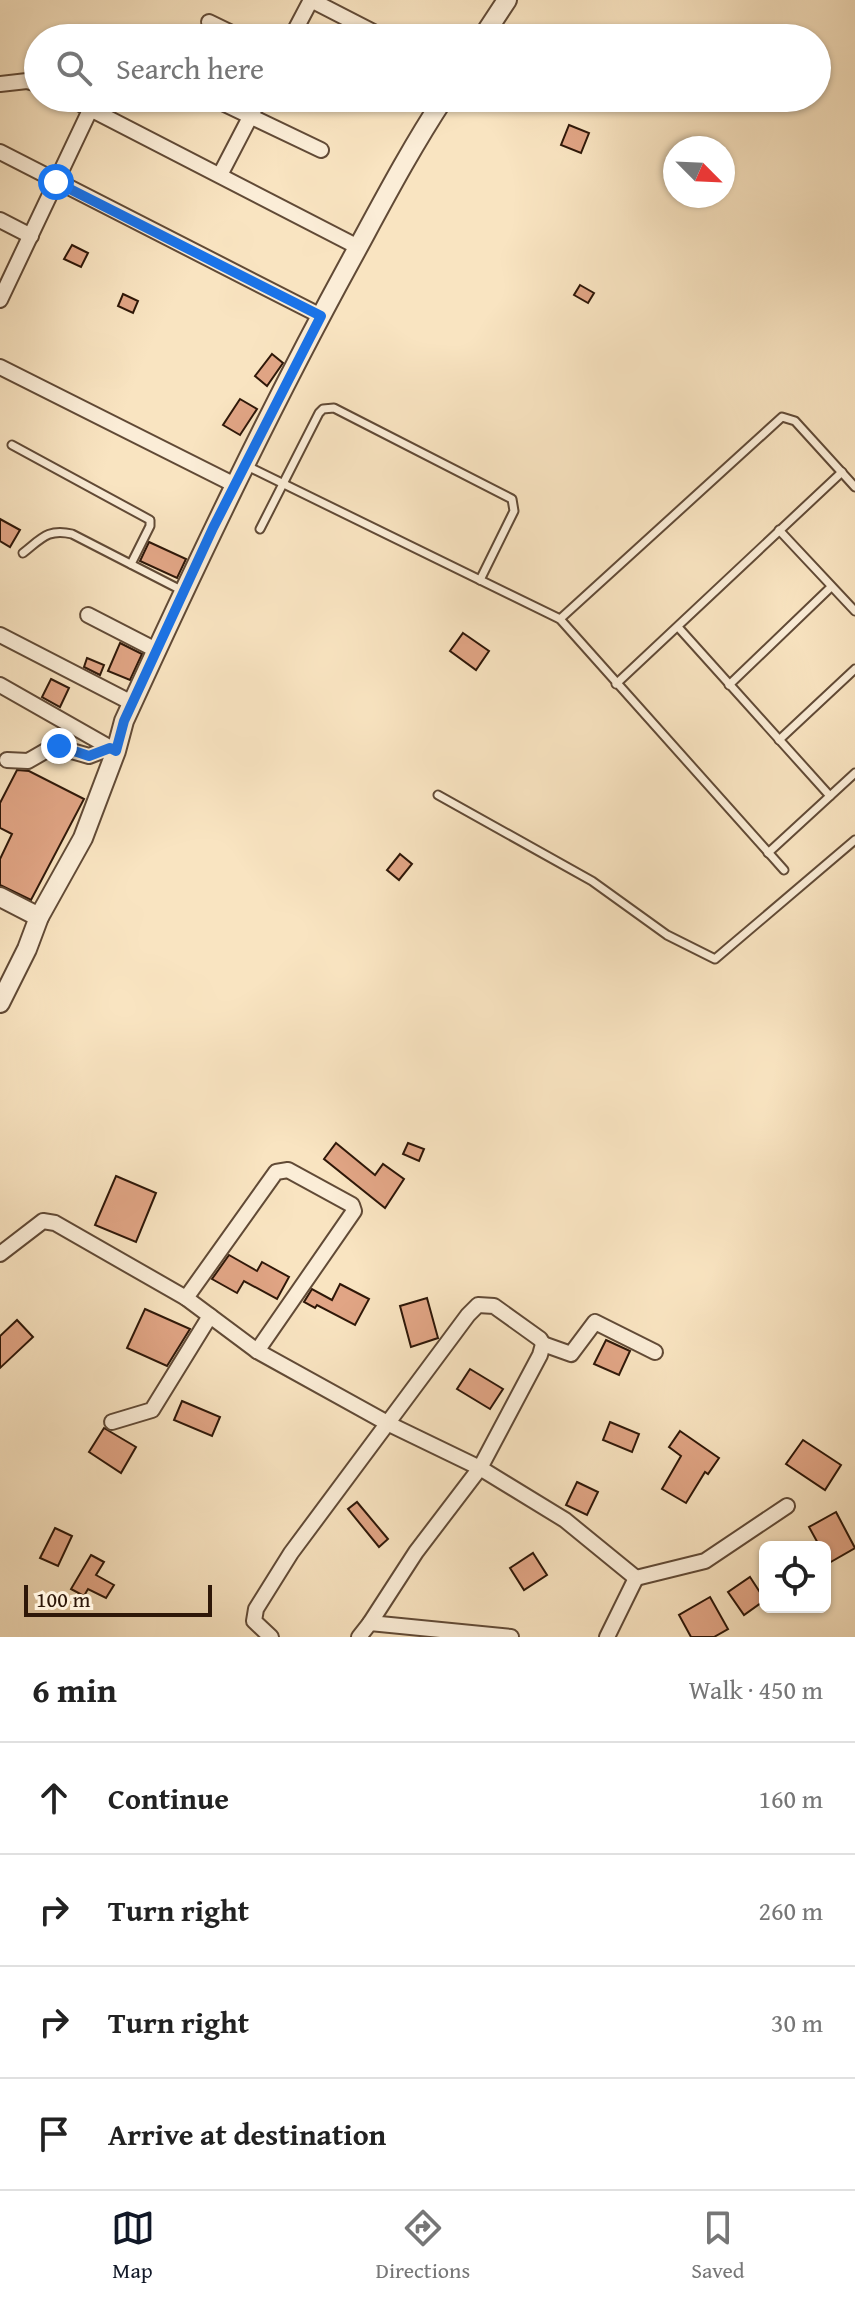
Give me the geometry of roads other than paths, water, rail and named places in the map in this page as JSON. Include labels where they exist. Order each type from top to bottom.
[{"type":"street","points":[[298,24],[311,0],[358,24]]},
{"type":"street","points":[[491,24],[507,0]]},
{"type":"street","points":[[209,22],[213,24]]},
{"type":"street","points":[[0,84],[24,81]]},
{"type":"street","points":[[1,294],[89,112]]},
{"type":"street","points":[[99,112],[358,247]]},
{"type":"street","points":[[241,112],[321,150]]},
{"type":"street","points":[[220,175],[253,112]]},
{"type":"street","points":[[0,1003],[39,917],[83,838],[124,721],[235,485],[321,316],[435,112]]},
{"type":"street","points":[[0,152],[321,316]]},
{"type":"street","points":[[0,220],[31,236]]},
{"type":"street","points":[[0,367],[235,485]]},
{"type":"street","points":[[88,615],[156,650]]},
{"type":"street","points":[[0,635],[132,703]]},
{"type":"street","points":[[0,685],[113,749]]},
{"type":"street","points":[[7,760],[28,761],[54,746],[89,756],[113,749]]},
{"type":"street","points":[[0,897],[39,917]]},
{"type":"street","points":[[186,1298],[276,1172],[288,1170],[352,1205],[354,1211],[257,1351]]},
{"type":"street","points":[[0,1254],[43,1221],[55,1223],[186,1298],[257,1351],[389,1424],[480,1468],[565,1520],[636,1578]]},
{"type":"street","points":[[271,1637],[254,1621],[256,1609],[291,1553],[478,1305],[494,1306],[543,1344],[569,1354],[573,1353],[595,1322],[655,1352]]},
{"type":"street","points":[[112,1422],[152,1410],[210,1316]]},
{"type":"street","points":[[359,1637],[416,1552],[480,1468],[536,1364],[543,1344]]},
{"type":"street","points":[[607,1637],[636,1578],[705,1561],[787,1506]]},
{"type":"street","points":[[370,1623],[511,1637]]},
{"type":"lane","points":[[260,529],[319,413],[323,409],[334,408],[512,499],[514,511],[480,580]]},
{"type":"lane","points":[[560,619],[782,417],[795,421],[855,487]]},
{"type":"lane","points":[[12,445],[150,520],[131,564]]},
{"type":"lane","points":[[245,465],[560,619],[784,870]]},
{"type":"lane","points":[[616,684],[842,472]]},
{"type":"lane","points":[[779,530],[855,611]]},
{"type":"lane","points":[[23,553],[49,533],[59,531],[72,534],[183,592]]},
{"type":"lane","points":[[729,685],[831,587]]},
{"type":"lane","points":[[678,627],[830,796]]},
{"type":"lane","points":[[779,740],[855,669]]},
{"type":"lane","points":[[768,853],[855,773]]},
{"type":"lane","points":[[438,795],[592,881],[667,935],[715,959],[855,840]]}]
